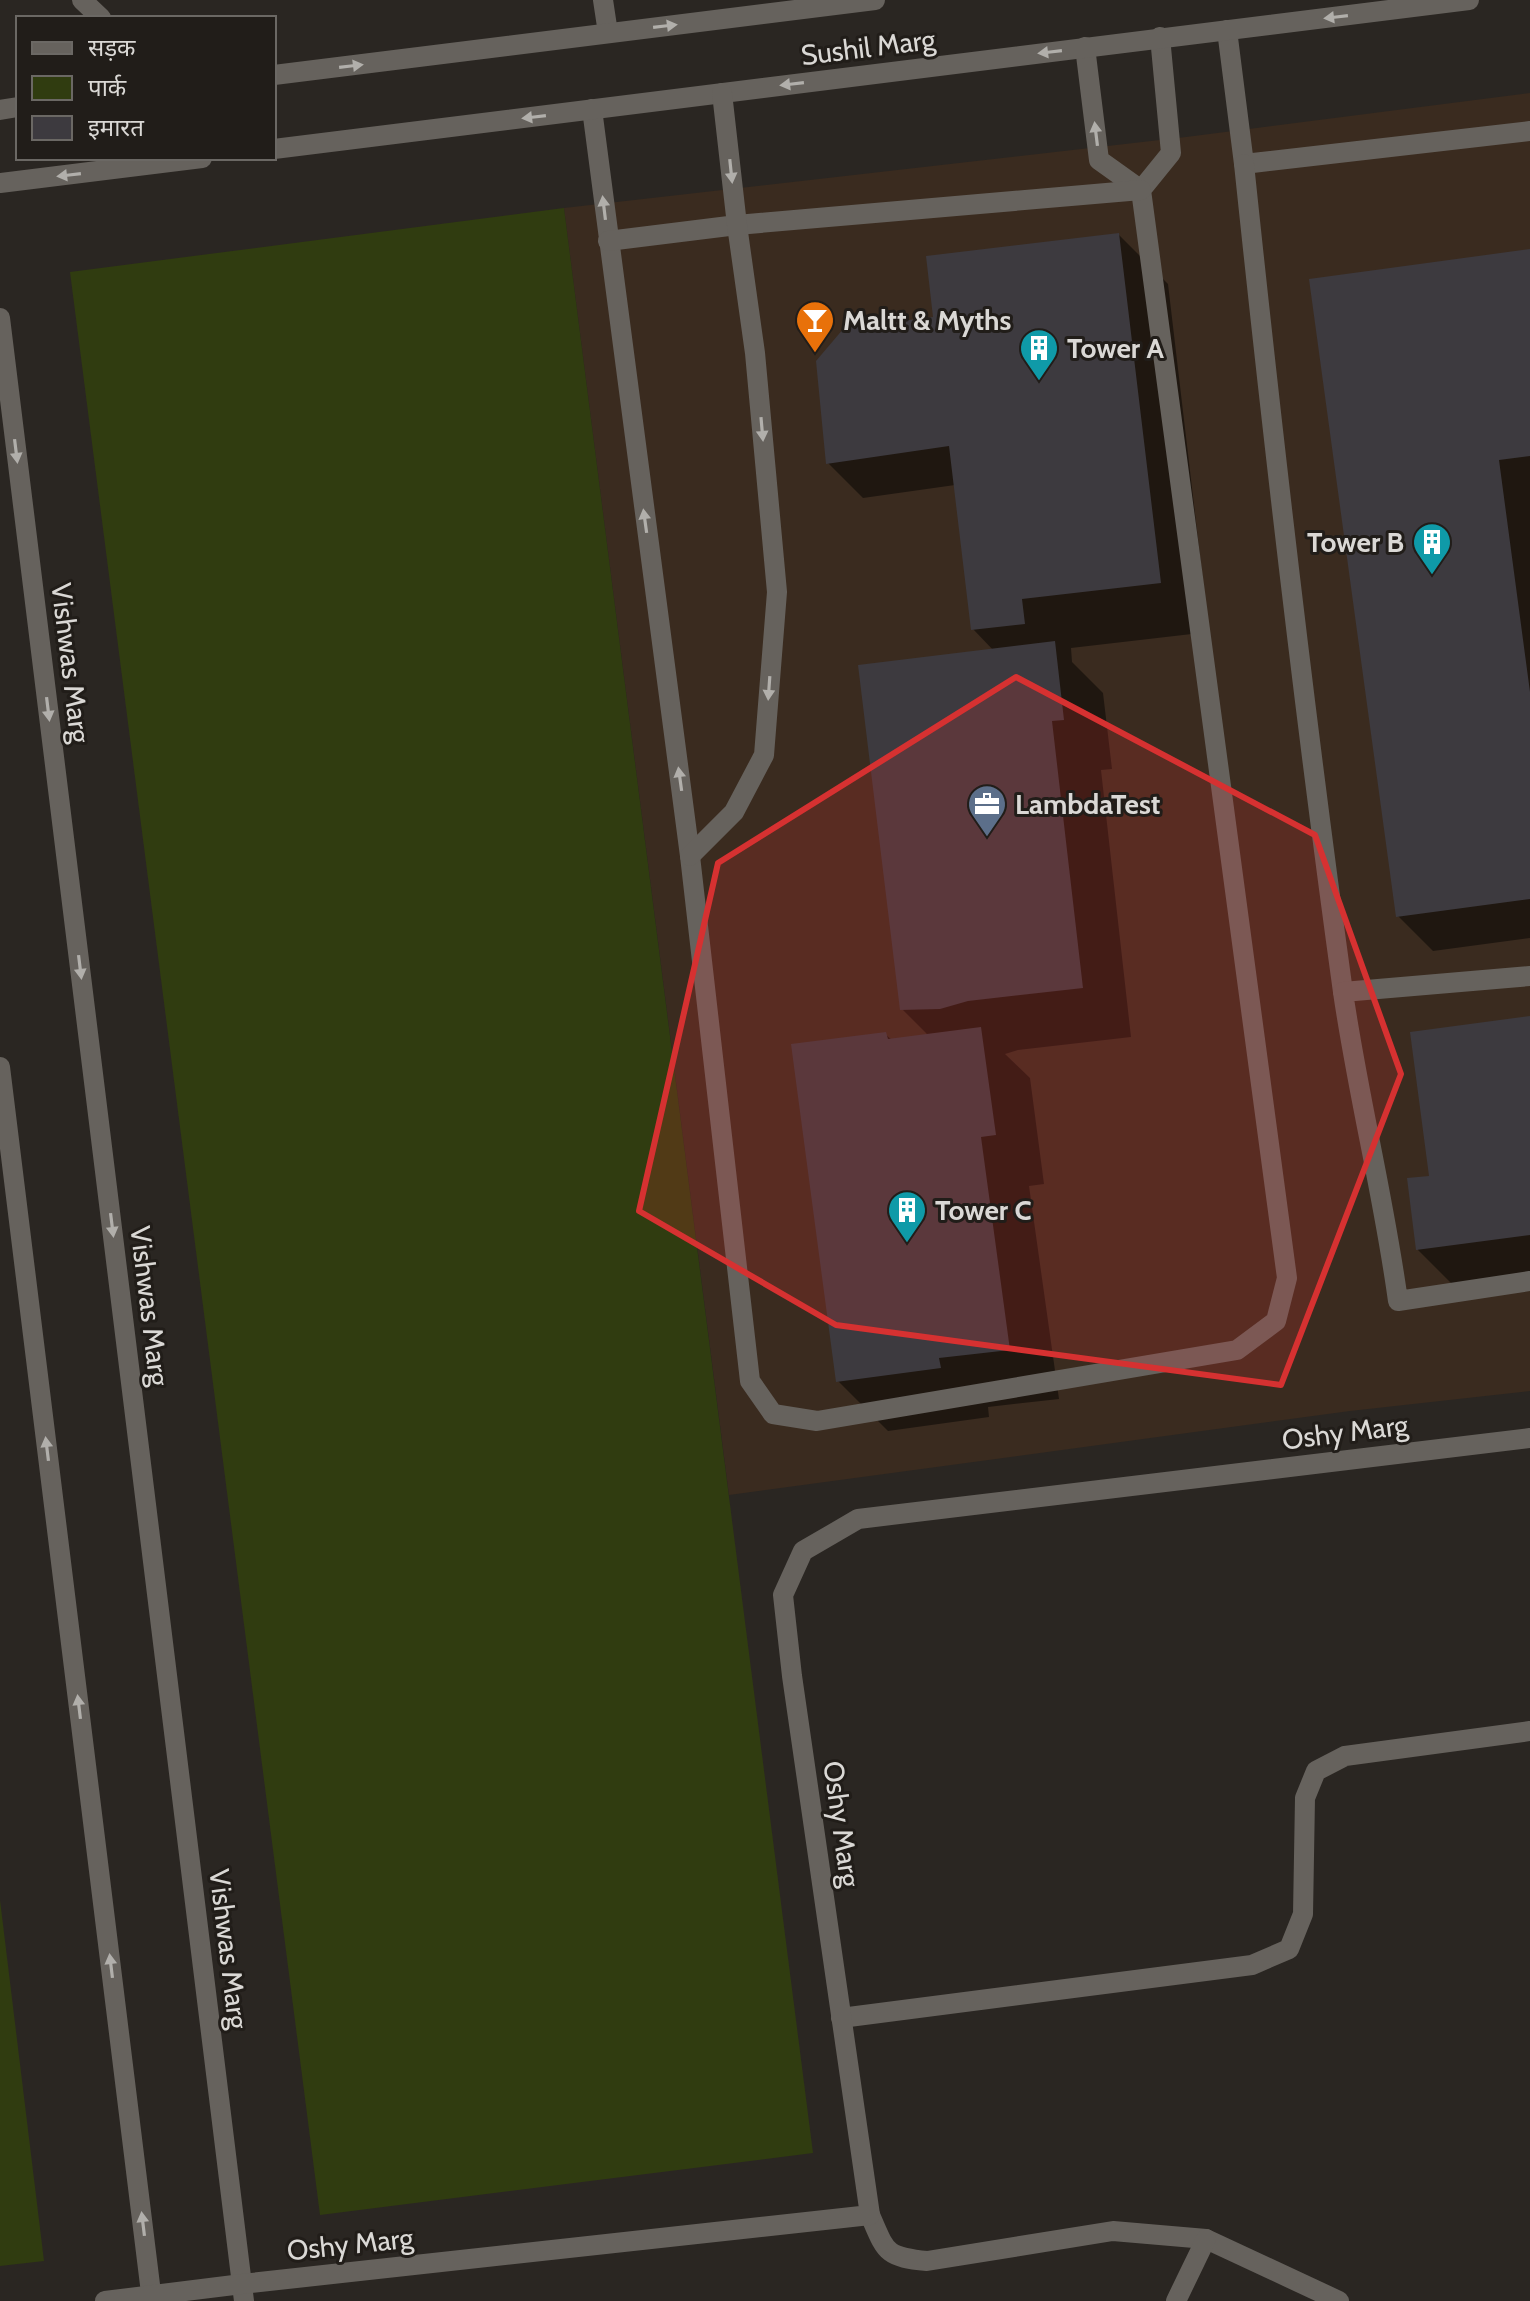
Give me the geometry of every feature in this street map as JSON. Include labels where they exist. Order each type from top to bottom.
[{"type":"street","points":[[82,0],[99,16]]},
{"type":"street","points":[[603,0],[608,33]]},
{"type":"street","name":"Sushil Marg","points":[[276,75],[875,0]]},
{"type":"street","name":"Sushil Marg","points":[[276,149],[1469,0]]},
{"type":"street","points":[[1227,30],[1276,472],[1322,840],[1350,1039],[1389,1233],[1398,1301],[1530,1281]]},
{"type":"street","points":[[608,241],[737,225],[1141,190],[1171,153],[1160,37]]},
{"type":"street","points":[[592,109],[690,856],[750,1381],[773,1414],[817,1421],[1237,1350],[1276,1321],[1287,1278],[1141,190],[1099,160],[1085,47]]},
{"type":"street","points":[[690,856],[734,812],[764,755],[777,592],[755,353],[722,93]]},
{"type":"street","points":[[1244,164],[1530,131]]},
{"type":"street","points":[[0,183],[186,160]]},
{"type":"street","name":"Vishwas Marg","points":[[0,318],[243,2292]]},
{"type":"street","points":[[1343,992],[1530,976]]},
{"type":"street","points":[[0,1067],[152,2298]]},
{"type":"street","name":"Oshy Marg","points":[[105,2301],[243,2292],[870,2215],[783,1595],[803,1551],[858,1519],[1530,1438]]},
{"type":"street","points":[[841,2018],[1252,1965],[1289,1949],[1303,1914],[1305,1798],[1316,1771],[1345,1756],[1530,1731]]},
{"type":"street","points":[[870,2215],[884,2247],[900,2258],[927,2261],[1113,2231],[1206,2239],[1339,2301]]},
{"type":"street","points":[[1176,2301],[1206,2239]]},
{"type":"highlighted area","points":[[1016,677],[1315,835],[1401,1074],[1281,1385],[836,1325],[639,1211],[718,863]]},
{"type":"shaded area","points":[[1530,93],[1530,1391],[1350,1411],[729,1495],[564,208],[1186,137]]},
{"type":"green space","points":[[564,208],[813,2153],[320,2215],[70,272]]},
{"type":"green space","points":[[0,1900],[44,2261],[0,2266]]},
{"type":"building","name":"Tower A","points":[[1119,233],[1161,583],[1022,599],[1025,624],[971,630],[949,446],[826,464],[816,361],[844,328],[933,317],[926,256]]},
{"type":"building","name":"Tower B","points":[[1530,249],[1530,456],[1499,460],[1530,692],[1530,899],[1396,917],[1309,279]]},
{"type":"building","points":[[1055,641],[1064,720],[1052,721],[1083,988],[968,1001],[940,1009],[900,1010],[858,665]]},
{"type":"building","points":[[1530,1016],[1530,1235],[1416,1250],[1407,1178],[1429,1176],[1410,1032]]},
{"type":"building","name":"Tower C","points":[[981,1027],[996,1135],[981,1137],[1010,1350],[939,1358],[941,1368],[836,1382],[791,1044],[886,1032],[888,1039]]},
{"type":"place","name":"Maltt & Myths","points":[[815,354]]},
{"type":"place","name":"Tower A","points":[[1039,382]]},
{"type":"place","name":"Tower B","points":[[1432,576]]},
{"type":"place","name":"LambdaTest","points":[[987,838]]},
{"type":"place","name":"Tower C","points":[[907,1244]]}]
